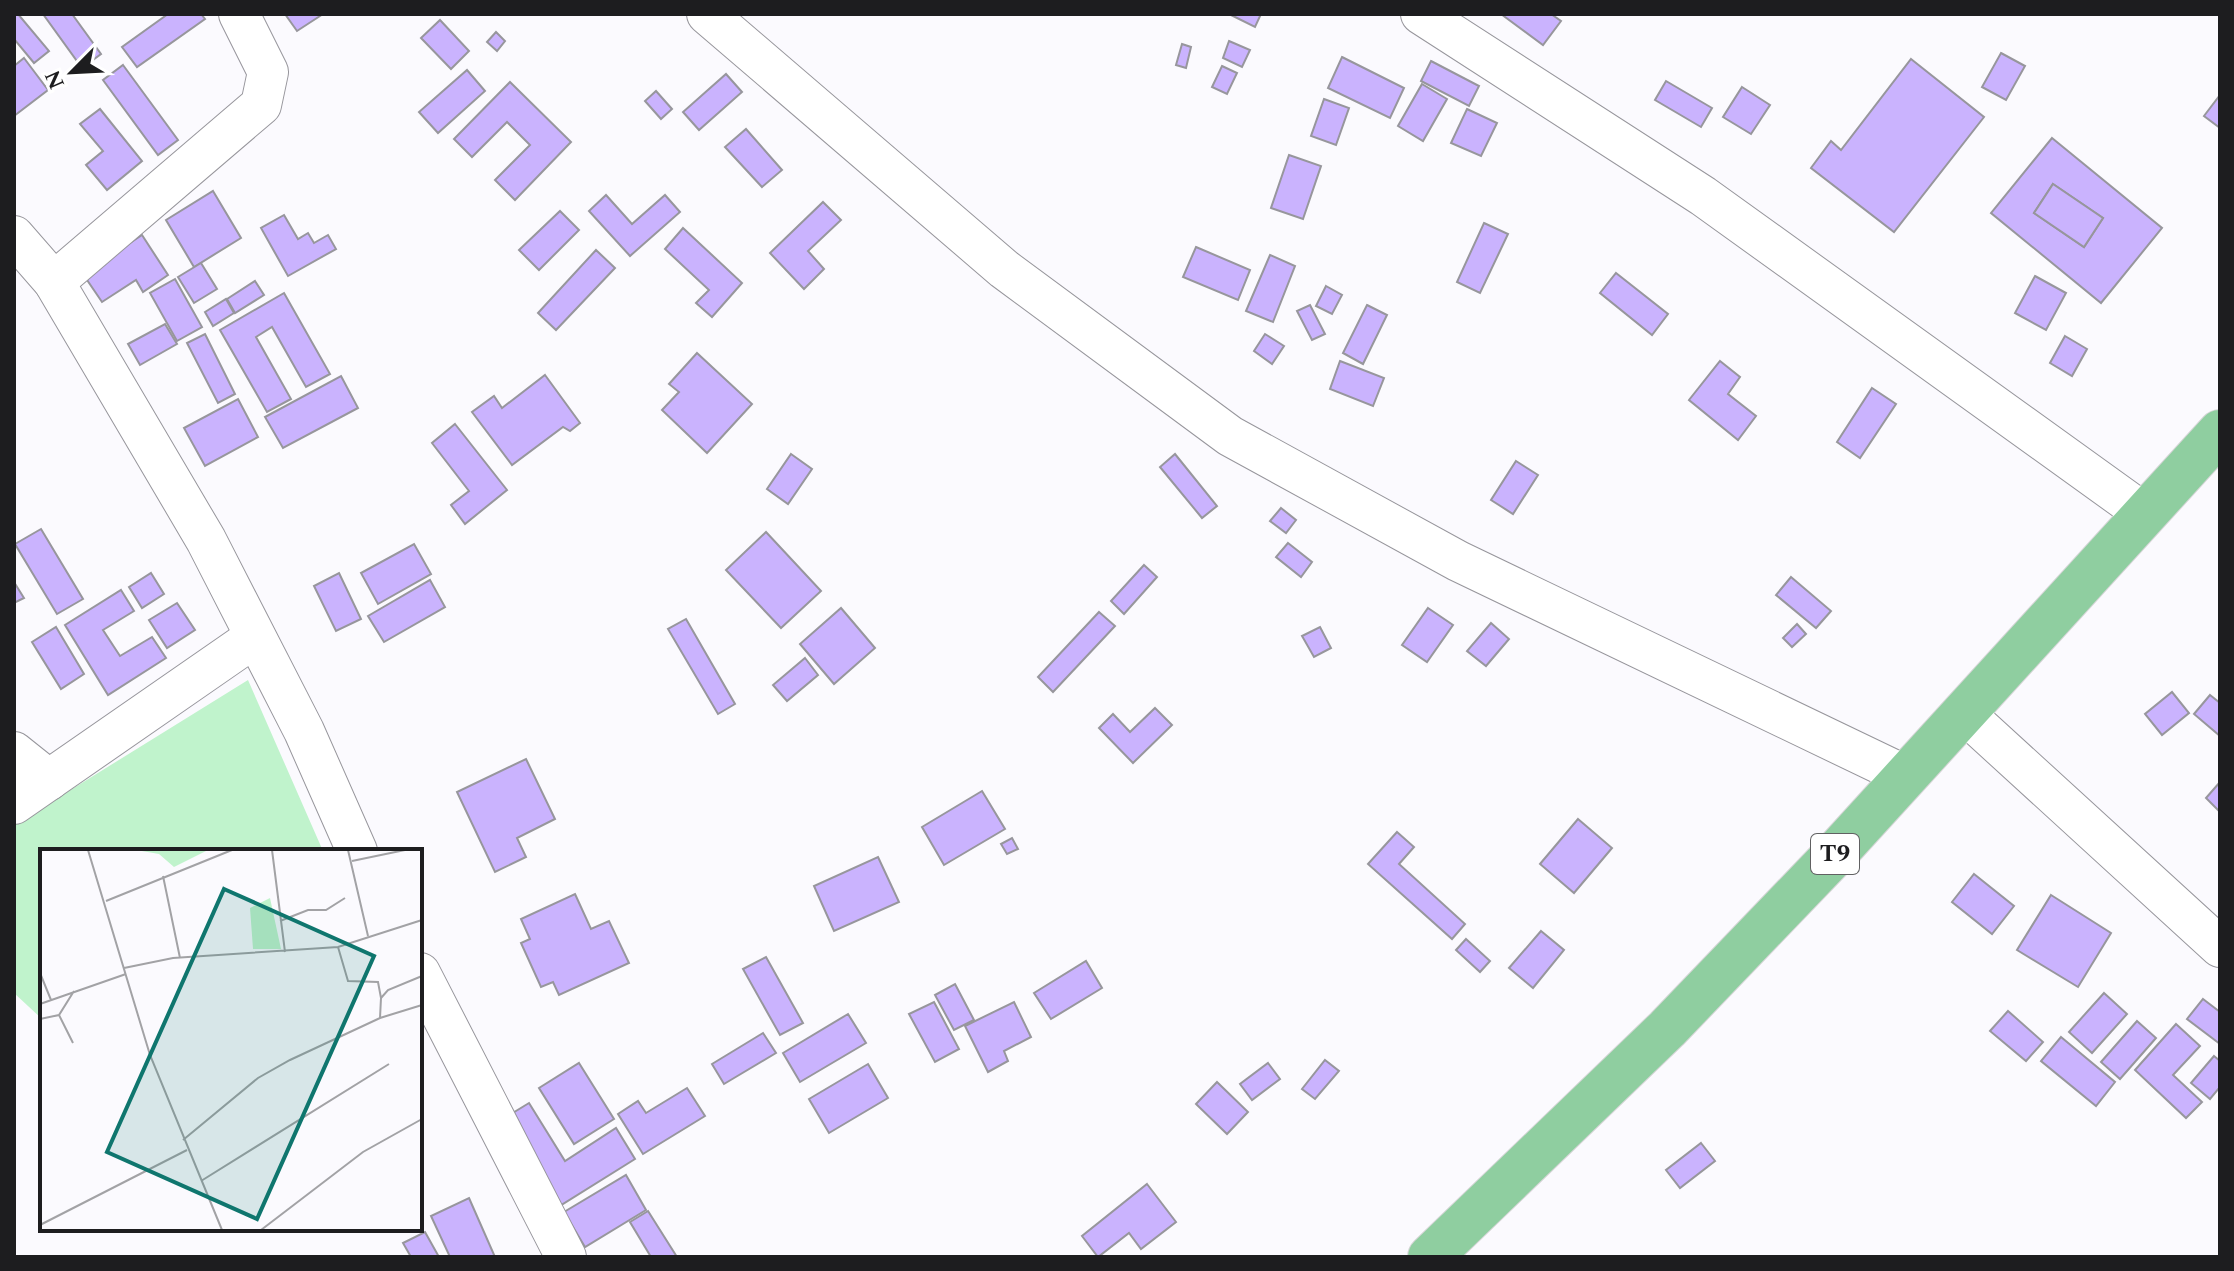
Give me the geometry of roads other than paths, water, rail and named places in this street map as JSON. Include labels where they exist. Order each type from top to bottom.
[{"type":"highway","name":"T9","points":[[1430,1257],[1667,1029],[1906,776],[2220,432]]},
{"type":"street","points":[[54,282],[261,105],[268,72],[239,14]]},
{"type":"street","points":[[707,14],[1004,269],[1230,436],[1458,561],[1906,776]]},
{"type":"street","points":[[1421,14],[1703,196],[2145,514]]},
{"type":"street","points":[[14,236],[54,282],[206,540],[304,731],[356,849]]},
{"type":"street","points":[[14,804],[255,637]]},
{"type":"street","points":[[1964,713],[2220,947]]},
{"type":"street","points":[[14,752],[49,780]]},
{"type":"street","points":[[422,977],[566,1257]]}]
